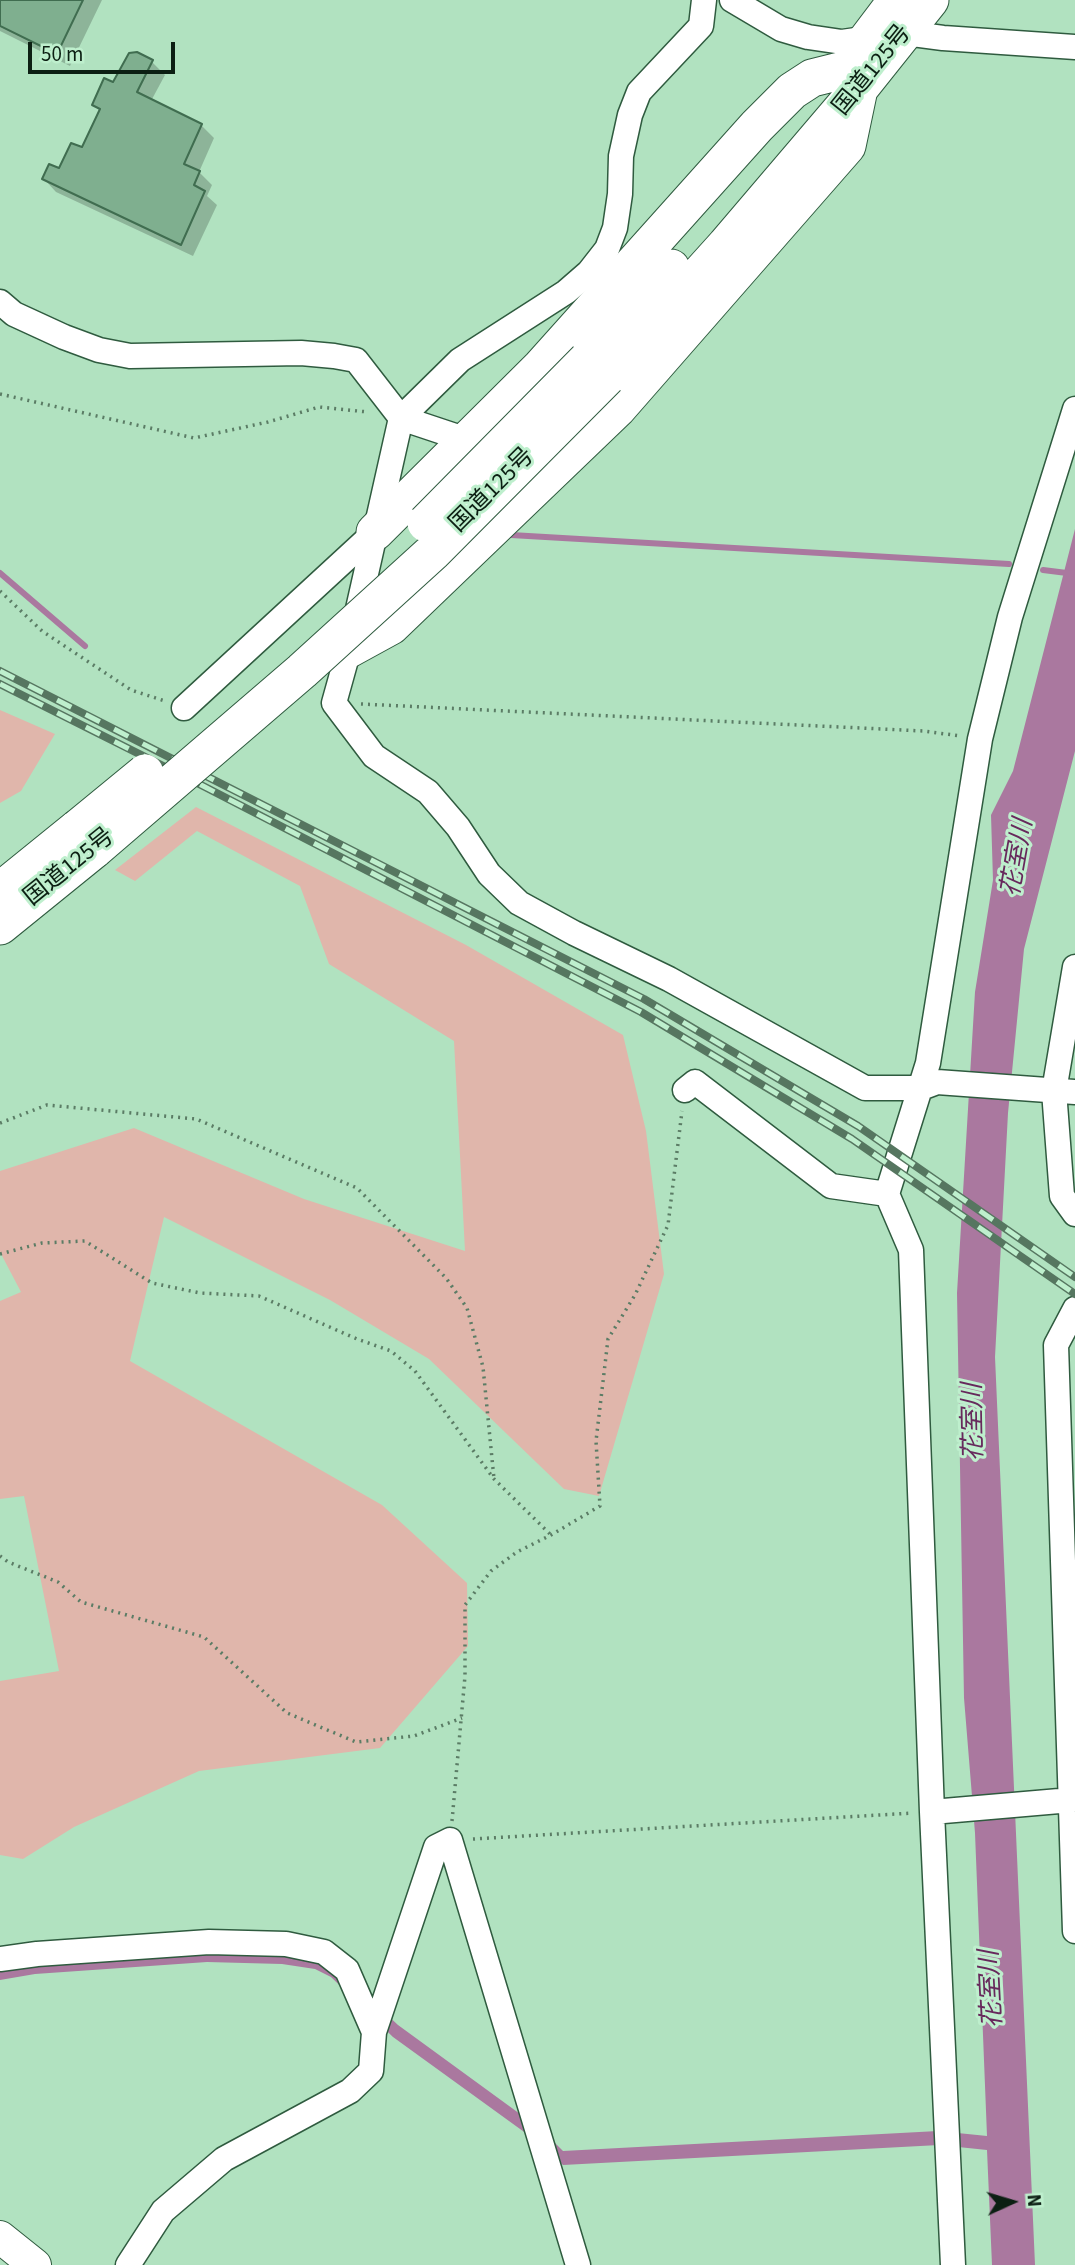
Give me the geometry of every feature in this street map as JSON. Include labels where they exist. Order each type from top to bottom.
[{"type":"highway","name":"国道125号","points":[[851,80],[869,37],[930,0]]},
{"type":"highway","name":"国道125号","points":[[0,926],[188,737],[597,369],[699,238],[819,101],[851,80],[901,16]]},
{"type":"highway","points":[[349,649],[391,626],[617,409],[847,146],[851,80],[812,78],[792,91],[757,126],[541,367],[375,532]]},
{"type":"highway","name":"国道125号","points":[[0,891],[86,838]]},
{"type":"main road","points":[[0,2237],[34,2265]]},
{"type":"street","points":[[704,0],[701,26],[639,92],[629,115],[621,156],[620,194],[615,228],[607,249],[589,272],[566,292],[460,360],[401,418],[349,649],[334,703],[374,756],[428,792],[458,827],[489,874],[519,903],[574,933],[669,979],[865,1088],[929,1085],[1057,1090]]},
{"type":"street","points":[[732,0],[781,29],[808,37],[842,42],[869,37]]},
{"type":"street","points":[[901,16],[1075,47]]},
{"type":"street","points":[[0,302],[14,314],[64,337],[130,356],[301,353],[356,360],[401,418],[467,440]]},
{"type":"street","points":[[953,2265],[932,1812],[911,1250],[887,1194],[929,1085],[928,1063],[980,739],[1010,617],[1075,409]]},
{"type":"street","points":[[184,708],[375,532]]},
{"type":"street","points":[[276,708],[349,649]]},
{"type":"street","points":[[1075,967],[1057,1090],[1062,1196],[1075,1214]]},
{"type":"street","points":[[685,1090],[695,1082],[831,1186],[887,1194]]},
{"type":"street","points":[[1075,1309],[1056,1345],[1075,1931]]},
{"type":"street","points":[[932,1812],[1071,1800]]},
{"type":"street","points":[[128,2265],[163,2211],[224,2159],[350,2091],[371,2071],[374,2032],[436,1847],[450,1840],[579,2265]]},
{"type":"street","points":[[0,1959],[209,1942],[286,1944],[324,1952],[347,1970],[374,2032]]},
{"type":"path","points":[[0,394],[194,438],[268,422],[319,407],[401,418]]},
{"type":"path","points":[[0,591],[43,631],[131,690],[184,708]]},
{"type":"path","points":[[334,703],[923,731],[980,739]]},
{"type":"path","points":[[685,1090],[668,1225],[635,1295],[608,1339],[596,1441],[600,1506],[517,1552],[491,1571],[466,1605],[465,1676],[450,1840],[932,1812]]},
{"type":"path","points":[[0,1123],[47,1105],[196,1119],[357,1188],[446,1278],[467,1308],[483,1367],[494,1479]]},
{"type":"path","points":[[0,1254],[42,1243],[85,1241],[152,1283],[200,1293],[259,1296],[391,1352],[415,1371],[494,1479],[551,1535]]},
{"type":"path","points":[[0,1556],[8,1562],[58,1582],[81,1602],[204,1637],[287,1713],[356,1742],[414,1736],[462,1718]]},
{"type":"shaded area","points":[[0,710],[55,734],[21,791],[0,803]]},
{"type":"shaded area","points":[[196,807],[466,945],[623,1035],[646,1131],[664,1274],[599,1496],[564,1489],[429,1359],[330,1300],[164,1217],[130,1361],[382,1505],[467,1583],[468,1646],[380,1748],[199,1771],[74,1827],[23,1859],[0,1855],[0,1681],[59,1671],[24,1496],[0,1499],[0,1301],[21,1292],[0,1252],[0,1171],[134,1128],[304,1199],[465,1251],[454,1041],[329,964],[300,886],[197,831],[135,881],[115,870]]},
{"type":"water","name":"花室川","points":[[1075,529],[1075,751],[1024,949],[1008,1113],[995,1357],[1035,2265],[992,2265],[987,2150],[939,2145],[563,2165],[538,2142],[393,2037],[331,1977],[315,1969],[282,1964],[207,1962],[35,1974],[0,1980],[0,1966],[208,1949],[320,1957],[398,2025],[542,2130],[563,2151],[938,2131],[987,2136],[975,1833],[964,1698],[957,1293],[975,992],[993,880],[991,815],[1013,771]]},
{"type":"building","points":[[0,0],[83,0],[57,54],[0,26]]},
{"type":"building","points":[[137,52],[153,60],[137,92],[202,124],[184,164],[200,171],[194,185],[205,191],[181,245],[42,179],[49,164],[59,168],[71,143],[82,147],[100,109],[92,105],[104,78],[113,82],[129,53]]},
{"type":"waterway","points":[[511,535],[1009,564]]},
{"type":"waterway","points":[[1043,570],[1075,574]]},
{"type":"waterway","points":[[0,573],[85,646]]},
{"type":"railway","points":[[0,671],[644,999],[858,1126],[1075,1277]]},
{"type":"railway","points":[[0,684],[641,1012],[852,1139],[1075,1294]]}]
